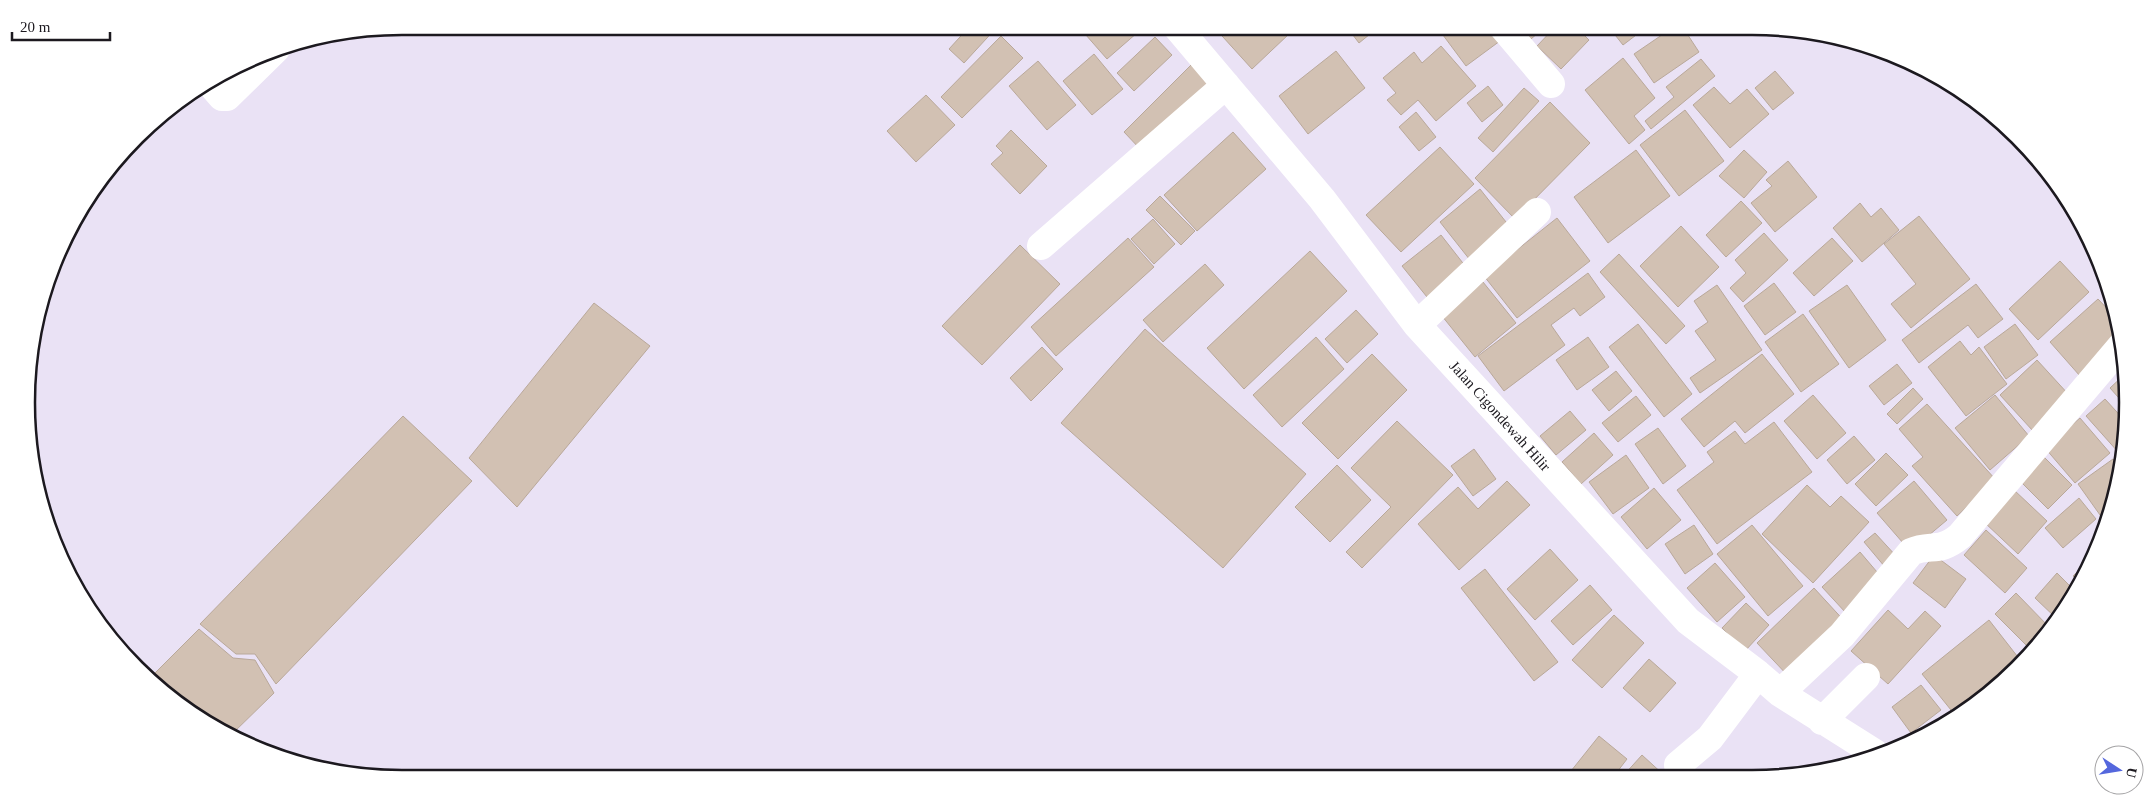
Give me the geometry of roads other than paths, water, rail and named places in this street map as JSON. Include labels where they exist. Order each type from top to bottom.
[{"type":"street","name":"Jalan Cigondewah Hilir","points":[[1184,35],[1322,199],[1417,325],[1688,621],[1780,693],[1870,750]]},
{"type":"street","points":[[1510,35],[1551,84]]},
{"type":"street","points":[[214,87],[222,96],[227,97],[261,63]]},
{"type":"street","points":[[1041,246],[1226,85]]},
{"type":"street","points":[[1417,325],[1537,212]]},
{"type":"street","points":[[1780,693],[1842,635],[1911,552],[1917,549],[1939,548],[1950,544],[1960,536],[2116,353]]},
{"type":"street","points":[[1678,765],[1710,738],[1758,674]]},
{"type":"street","points":[[1822,721],[1866,677]]}]
